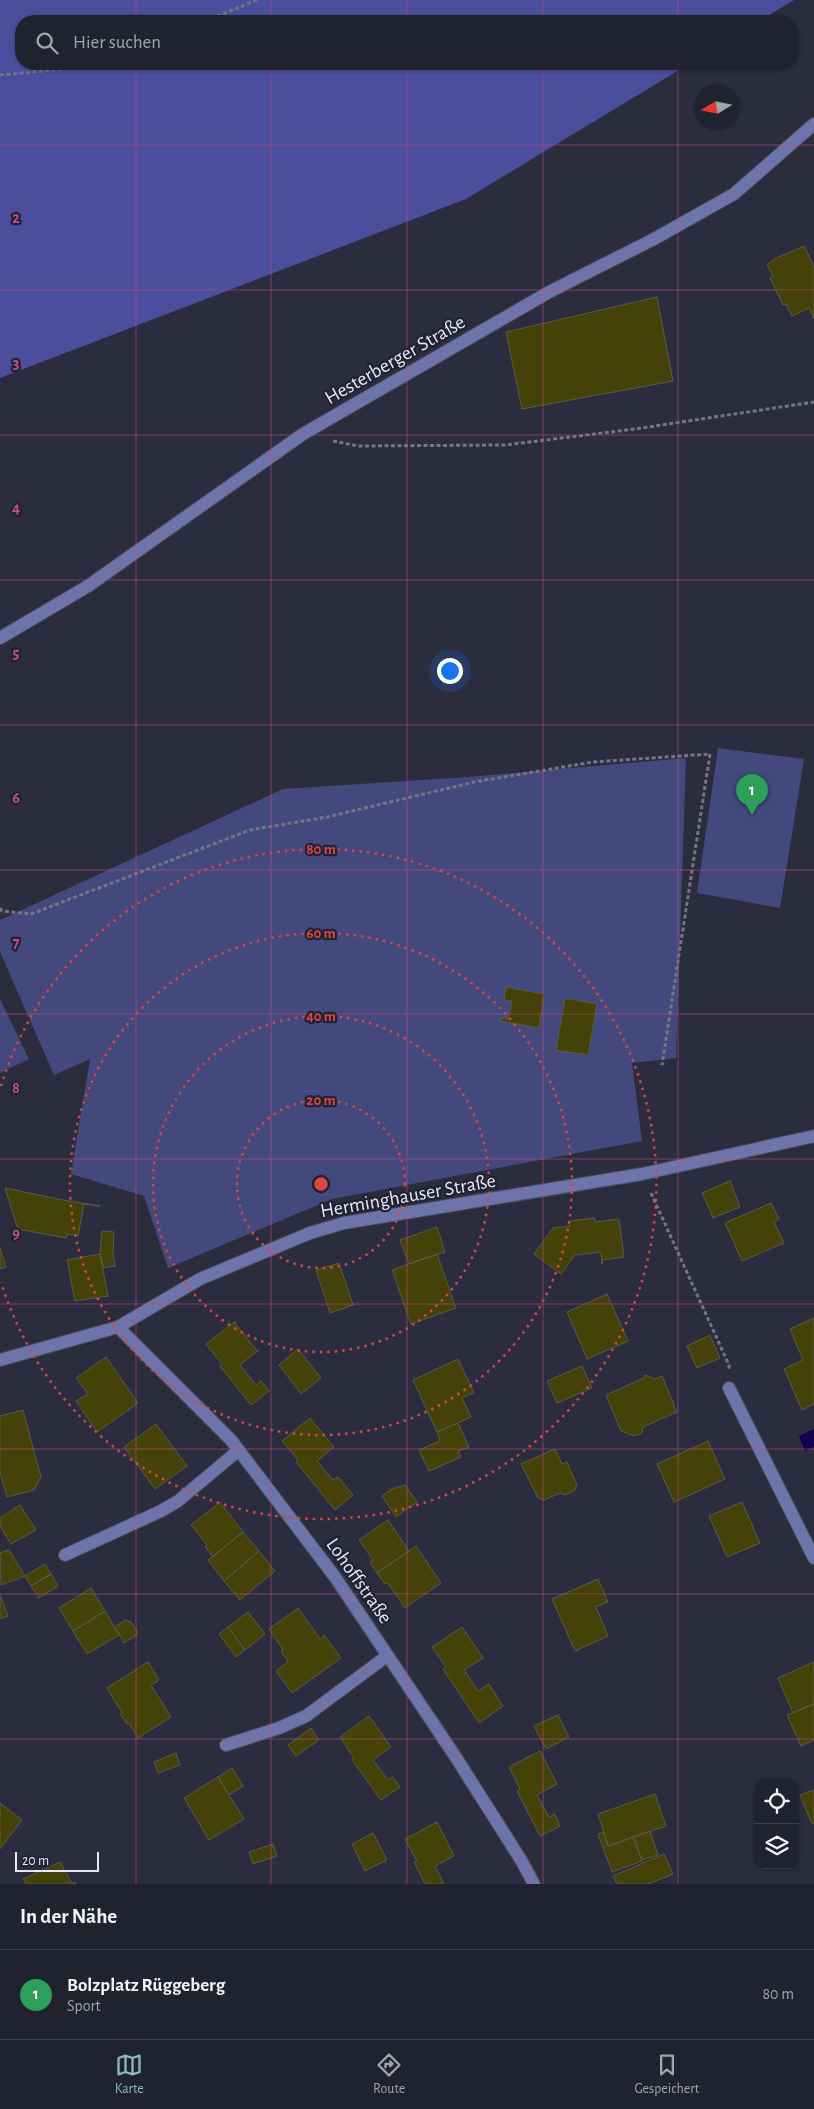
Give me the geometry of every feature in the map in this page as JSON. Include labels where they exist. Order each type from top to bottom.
[{"type":"street","name":"Hesterberger Straße","points":[[0,638],[88,586],[303,434],[551,291],[654,239],[734,194],[814,124]]},
{"type":"street","name":"Herminghauser Straße","points":[[0,1360],[118,1327],[200,1279],[310,1233],[344,1224],[642,1174],[814,1136]]},
{"type":"street","name":"Lohoffstraße","points":[[118,1327],[231,1440],[335,1577],[455,1756],[521,1860],[534,1884]]},
{"type":"street","points":[[729,1388],[814,1558]]},
{"type":"street","points":[[65,1556],[162,1511],[178,1501],[239,1450]]},
{"type":"street","points":[[226,1745],[296,1721],[387,1656]]},
{"type":"path","points":[[220,15],[257,0]]},
{"type":"path","points":[[0,75],[53,70]]},
{"type":"path","points":[[303,434],[358,446],[505,445],[636,429],[814,402]]},
{"type":"path","points":[[0,908],[2,911],[31,914],[250,830],[327,817],[474,782],[584,764],[710,754],[662,1065]]},
{"type":"path","points":[[642,1174],[730,1365],[729,1388]]},
{"type":"shaded area","points":[[0,0],[794,0],[769,15],[15,15],[15,70],[679,70],[466,199],[0,378]]},
{"type":"shaded area","points":[[718,748],[804,759],[780,908],[697,893]]},
{"type":"shaded area","points":[[686,758],[676,1058],[632,1063],[642,1141],[332,1199],[168,1268],[144,1196],[71,1174],[90,1059],[54,1075],[0,952],[0,920],[283,789],[468,777]]},
{"type":"shaded area","points":[[0,999],[29,1059],[0,1073]]},
{"type":"shaded area","points":[[814,1429],[814,1447],[805,1451],[799,1436]]},
{"type":"building","points":[[804,246],[814,267],[814,319],[809,308],[792,316],[786,304],[783,305],[770,278],[773,276],[767,265],[774,259]]},
{"type":"building","points":[[657,297],[673,381],[522,409],[506,332]]},
{"type":"building","points":[[506,987],[544,994],[539,1028],[501,1021],[501,1018],[508,1019],[512,1001],[504,1000]]},
{"type":"building","points":[[565,998],[597,1004],[588,1055],[556,1050]]},
{"type":"building","points":[[730,1181],[740,1207],[713,1218],[702,1193]]},
{"type":"building","points":[[5,1188],[100,1206],[84,1204],[78,1236],[67,1234],[66,1238],[18,1229]]},
{"type":"building","points":[[771,1203],[779,1219],[774,1222],[784,1243],[742,1261],[725,1223]]},
{"type":"building","points":[[594,1218],[595,1222],[619,1219],[624,1257],[603,1260],[602,1264],[601,1252],[575,1255],[561,1274],[534,1254],[553,1228],[570,1226],[569,1221]]},
{"type":"building","points":[[437,1227],[445,1252],[409,1264],[400,1240]]},
{"type":"building","points":[[102,1231],[114,1232],[113,1252],[115,1266],[104,1268],[100,1254]]},
{"type":"building","points":[[0,1248],[6,1267],[0,1269]]},
{"type":"building","points":[[100,1254],[108,1296],[75,1301],[67,1260]]},
{"type":"building","points":[[437,1254],[456,1308],[411,1324],[392,1270]]},
{"type":"building","points":[[339,1263],[353,1305],[330,1313],[316,1270]]},
{"type":"building","points":[[607,1294],[628,1341],[587,1359],[567,1312]]},
{"type":"building","points":[[814,1318],[814,1404],[802,1410],[784,1369],[803,1360],[790,1329]]},
{"type":"building","points":[[236,1321],[235,1323],[257,1351],[259,1350],[240,1365],[256,1385],[261,1381],[269,1391],[251,1405],[220,1366],[222,1364],[206,1344]]},
{"type":"building","points":[[710,1335],[720,1358],[697,1368],[687,1346]]},
{"type":"building","points":[[298,1349],[321,1378],[301,1394],[279,1365]]},
{"type":"building","points":[[106,1357],[138,1403],[97,1432],[76,1401],[88,1394],[76,1378]]},
{"type":"building","points":[[458,1359],[474,1393],[462,1398],[471,1417],[437,1432],[413,1380]]},
{"type":"building","points":[[582,1366],[592,1388],[557,1403],[547,1381]]},
{"type":"building","points":[[645,1375],[655,1379],[662,1376],[677,1412],[643,1427],[642,1433],[634,1436],[621,1431],[606,1395],[644,1378]]},
{"type":"building","points":[[23,1410],[41,1477],[34,1490],[7,1497],[0,1473],[0,1416]]},
{"type":"building","points":[[310,1418],[334,1447],[317,1461],[333,1480],[338,1477],[353,1495],[335,1510],[296,1462],[298,1460],[282,1441]]},
{"type":"building","points":[[458,1423],[469,1447],[458,1451],[461,1457],[429,1471],[419,1450],[440,1441],[437,1432]]},
{"type":"building","points":[[156,1424],[187,1466],[155,1489],[124,1447]]},
{"type":"building","points":[[708,1441],[725,1479],[674,1502],[657,1464]]},
{"type":"building","points":[[555,1449],[562,1464],[567,1462],[577,1485],[574,1491],[565,1495],[560,1493],[544,1500],[538,1498],[521,1464]]},
{"type":"building","points":[[405,1485],[417,1502],[396,1517],[382,1496],[392,1489]]},
{"type":"building","points":[[220,1502],[243,1532],[213,1557],[205,1547],[207,1545],[191,1525]]},
{"type":"building","points":[[742,1502],[760,1543],[727,1557],[709,1516]]},
{"type":"building","points":[[20,1505],[36,1530],[11,1544],[0,1526],[0,1518]]},
{"type":"building","points":[[388,1520],[409,1551],[377,1573],[370,1562],[373,1560],[359,1540]]},
{"type":"building","points":[[243,1532],[259,1551],[224,1581],[208,1560]]},
{"type":"building","points":[[416,1546],[441,1583],[405,1608],[388,1583],[385,1584],[377,1573]]},
{"type":"building","points":[[9,1550],[25,1576],[1,1585],[0,1553]]},
{"type":"building","points":[[259,1551],[275,1571],[240,1600],[224,1581]]},
{"type":"building","points":[[45,1564],[51,1574],[31,1586],[25,1576]]},
{"type":"building","points":[[51,1574],[58,1586],[39,1598],[31,1586]]},
{"type":"building","points":[[598,1579],[608,1602],[596,1607],[608,1636],[575,1651],[552,1599]]},
{"type":"building","points":[[91,1588],[105,1611],[73,1631],[59,1608]]},
{"type":"building","points":[[0,1595],[8,1616],[0,1619]]},
{"type":"building","points":[[298,1608],[320,1639],[324,1635],[341,1658],[292,1693],[276,1671],[288,1662],[281,1651],[283,1650],[269,1629]]},
{"type":"building","points":[[105,1611],[119,1635],[87,1654],[73,1631]]},
{"type":"building","points":[[248,1612],[265,1634],[245,1650],[228,1627]]},
{"type":"building","points":[[125,1620],[131,1622],[137,1631],[137,1635],[124,1643],[115,1627]]},
{"type":"building","points":[[228,1627],[245,1650],[236,1657],[219,1634]]},
{"type":"building","points":[[462,1627],[483,1658],[464,1670],[478,1691],[489,1684],[503,1706],[479,1723],[443,1669],[446,1667],[432,1647]]},
{"type":"building","points":[[148,1662],[159,1680],[151,1685],[171,1717],[138,1738],[129,1723],[127,1724],[120,1714],[122,1713],[107,1688]]},
{"type":"building","points":[[814,1662],[814,1704],[793,1713],[778,1678]]},
{"type":"building","points":[[814,1704],[814,1740],[801,1746],[787,1715]]},
{"type":"building","points":[[558,1715],[569,1737],[546,1749],[534,1726]]},
{"type":"building","points":[[369,1716],[391,1747],[373,1760],[388,1780],[393,1777],[400,1787],[381,1800],[352,1760],[354,1758],[340,1737]]},
{"type":"building","points":[[311,1728],[319,1740],[296,1756],[288,1745]]},
{"type":"building","points":[[540,1751],[557,1784],[537,1795],[549,1817],[555,1814],[560,1826],[540,1836],[517,1791],[520,1789],[509,1767]]},
{"type":"building","points":[[176,1753],[180,1765],[158,1773],[154,1762]]},
{"type":"building","points":[[232,1768],[243,1786],[229,1795],[218,1777]]},
{"type":"building","points":[[218,1777],[244,1819],[209,1840],[184,1798]]},
{"type":"building","points":[[814,1790],[814,1823],[812,1824],[800,1795]]},
{"type":"building","points":[[655,1794],[666,1826],[608,1846],[598,1814]]},
{"type":"building","points":[[0,1803],[22,1820],[0,1849]]},
{"type":"building","points":[[437,1822],[454,1856],[435,1866],[444,1884],[425,1884],[414,1862],[417,1861],[405,1839]]},
{"type":"building","points":[[650,1831],[658,1855],[642,1860],[633,1837]]},
{"type":"building","points":[[604,1832],[608,1846],[633,1837],[642,1861],[612,1872],[598,1834]]},
{"type":"building","points":[[373,1833],[387,1860],[365,1871],[352,1844]]},
{"type":"building","points":[[273,1844],[277,1856],[253,1864],[249,1852]]},
{"type":"building","points":[[664,1854],[673,1874],[648,1884],[617,1884],[613,1876]]},
{"type":"building","points":[[60,1862],[72,1884],[26,1884],[23,1879]]},
{"type":"place","name":"Bolzplatz Rüggeberg","points":[[752,815]]}]
